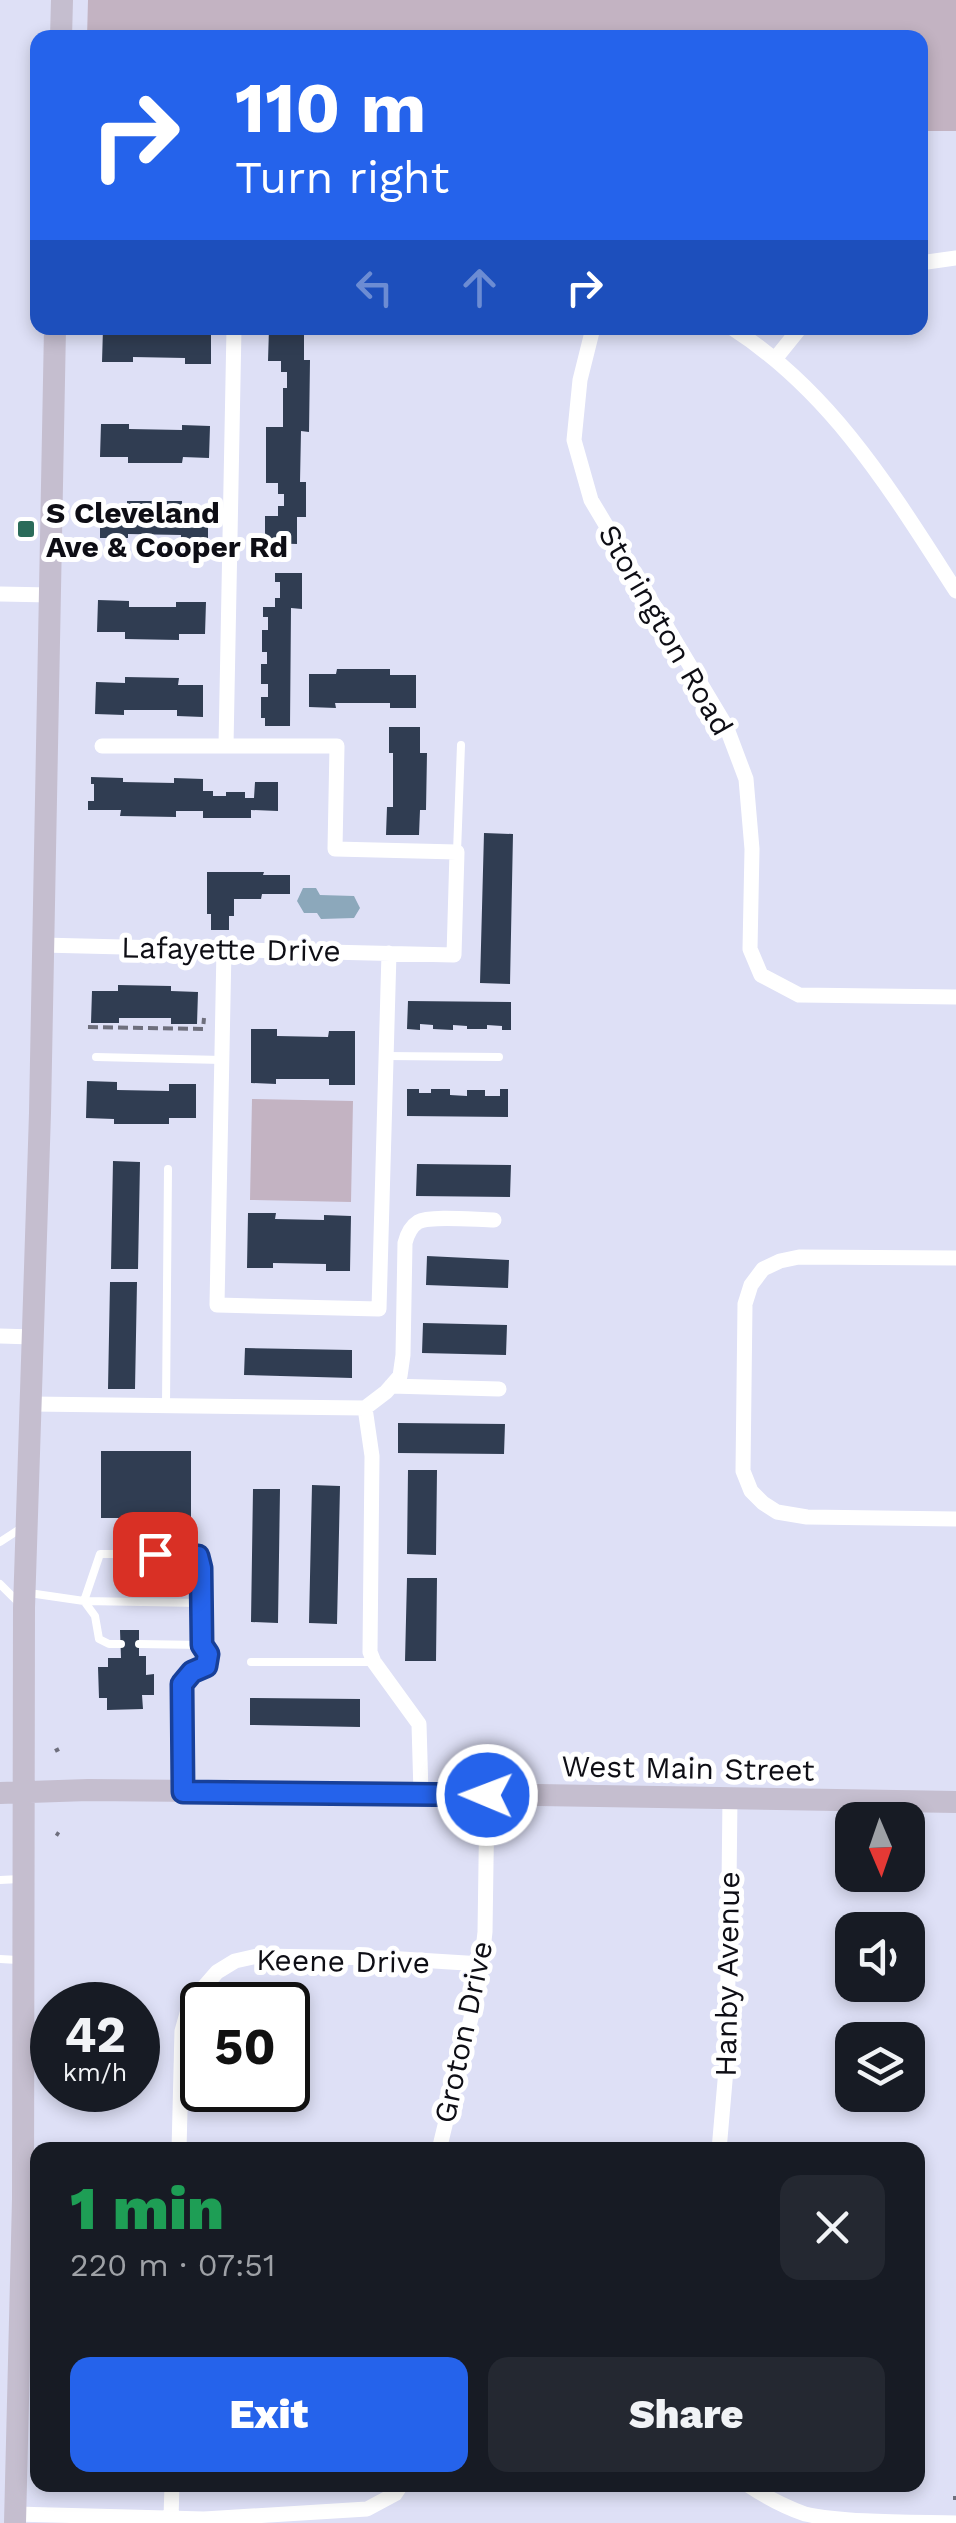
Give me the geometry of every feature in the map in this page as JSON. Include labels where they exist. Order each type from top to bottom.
[{"type":"main road","points":[[61,30],[62,0]]},
{"type":"main road","points":[[15,2519],[23,2198],[11,1960],[12,1880],[25,1792],[25,1600],[40,1113],[55,335]]},
{"type":"main road","name":"West Main Street","points":[[0,1793],[88,1790],[956,1802]]},
{"type":"street","points":[[928,261],[956,258]]},
{"type":"street","points":[[226,746],[234,335]]},
{"type":"street","name":"Storington Road","points":[[592,335],[580,380],[574,440],[591,500],[726,726],[746,779],[752,850],[750,949],[761,975],[799,995],[956,998]]},
{"type":"street","points":[[742,335],[801,380],[859,445],[956,591]]},
{"type":"street","points":[[775,359],[794,335]]},
{"type":"street","points":[[0,594],[51,595]]},
{"type":"street","points":[[102,746],[337,746],[335,850],[457,852]]},
{"type":"street","name":"Lafayette Drive","points":[[42,945],[454,955],[457,852]]},
{"type":"street","points":[[224,949],[217,1305],[299,1307],[379,1308],[390,953]]},
{"type":"street","points":[[31,1404],[365,1408],[400,1376],[408,1231],[417,1222],[429,1219],[494,1220]]},
{"type":"street","points":[[956,1258],[799,1258],[780,1260],[763,1269],[745,1304],[743,1471],[751,1491],[762,1504],[777,1512],[807,1517],[956,1519]]},
{"type":"street","points":[[0,1336],[33,1337]]},
{"type":"street","points":[[391,1386],[499,1389]]},
{"type":"street","points":[[365,1408],[372,1456],[370,1652],[419,1724],[421,1794]]},
{"type":"street","name":"Groton Drive","points":[[440,2142],[480,1985],[485,1932],[487,1795]]},
{"type":"street","name":"Hanby Avenue","points":[[720,2142],[727,2058],[730,1798]]},
{"type":"street","name":"Keene Drive","points":[[179,2142],[182,2031],[190,2003],[216,1972],[235,1961],[256,1956],[482,1964]]},
{"type":"street","points":[[170,2518],[172,2492]]},
{"type":"street","points":[[15,2519],[254,2516],[367,2508],[396,2492]]},
{"type":"street","points":[[759,2492],[806,2514],[836,2520],[956,2522]]},
{"type":"lane","points":[[457,852],[461,745]]},
{"type":"lane","points":[[386,1056],[499,1057]]},
{"type":"lane","points":[[96,1057],[222,1060]]},
{"type":"lane","points":[[166,1406],[168,1169]]},
{"type":"lane","points":[[0,1542],[27,1524]]},
{"type":"lane","points":[[84,1602],[100,1554],[198,1556],[202,1645],[208,1654],[206,1666],[192,1672],[182,1684],[183,1792]]},
{"type":"lane","points":[[0,1584],[25,1600],[201,1603]]},
{"type":"lane","points":[[84,1602],[95,1616],[99,1639],[120,1644]]},
{"type":"lane","points":[[139,1644],[202,1645]]},
{"type":"lane","points":[[250,1662],[374,1662]]},
{"type":"path","points":[[88,1026],[203,1029],[204,1018]]},
{"type":"shaded area","points":[[88,0],[956,0],[956,131],[928,131],[928,30],[87,30]]},
{"type":"shaded area","points":[[252,1099],[353,1101],[351,1202],[250,1200]]},
{"type":"water","points":[[303,888],[316,888],[320,895],[354,896],[360,908],[354,918],[321,919],[317,913],[304,913],[297,901]]},
{"type":"building","points":[[103,335],[211,335],[211,364],[185,364],[185,358],[133,357],[133,362],[102,362]]},
{"type":"building","points":[[269,335],[304,335],[304,360],[310,360],[309,432],[301,431],[300,482],[306,482],[306,517],[297,517],[297,544],[265,543],[265,516],[278,516],[278,506],[284,506],[284,494],[278,494],[278,483],[266,483],[266,427],[283,427],[283,388],[287,388],[287,372],[281,372],[281,361],[268,361]]},
{"type":"building","points":[[101,424],[182,430],[182,425],[210,426],[209,458],[183,457],[182,463],[128,463],[128,457],[100,457]]},
{"type":"building","points":[[127,501],[182,501],[182,508],[208,508],[208,540],[128,534],[128,538],[100,538],[100,505],[127,505]]},
{"type":"building","points":[[275,573],[302,573],[302,609],[291,608],[290,726],[265,726],[265,718],[261,718],[261,697],[268,697],[268,684],[261,684],[261,664],[267,664],[267,652],[262,652],[262,630],[268,630],[263,607],[275,607],[275,598],[280,598],[280,582],[275,582]]},
{"type":"building","points":[[98,600],[129,601],[129,607],[176,607],[176,602],[206,602],[205,634],[179,634],[179,640],[125,639],[125,632],[97,632]]},
{"type":"building","points":[[337,669],[390,669],[390,675],[416,675],[416,708],[390,708],[390,703],[309,707],[309,674],[336,674]]},
{"type":"building","points":[[125,677],[179,678],[178,685],[203,685],[203,717],[177,716],[177,710],[95,714],[96,682],[125,683]]},
{"type":"building","points":[[389,727],[420,727],[420,753],[427,753],[426,810],[420,810],[419,835],[386,835],[387,807],[393,807]]},
{"type":"building","points":[[91,777],[174,783],[174,778],[203,779],[203,791],[213,791],[213,796],[245,792],[245,798],[254,798],[255,782],[278,782],[278,811],[251,810],[251,818],[203,818],[203,811],[176,811],[176,817],[120,816],[121,810],[88,810],[88,801],[94,801]]},
{"type":"building","points":[[484,833],[513,834],[510,984],[480,983]]},
{"type":"building","points":[[207,872],[290,875],[290,894],[234,899],[229,930],[211,930]]},
{"type":"building","points":[[118,985],[171,986],[171,991],[198,992],[197,1024],[171,1024],[171,1018],[119,1018],[119,1023],[91,1023],[92,991],[118,991]]},
{"type":"building","points":[[408,1001],[511,1002],[511,1030],[487,1025],[487,1029],[453,1025],[453,1030],[433,1029],[433,1025],[420,1024],[420,1030],[407,1029]]},
{"type":"building","points":[[251,1029],[277,1029],[277,1036],[328,1037],[329,1031],[355,1031],[355,1085],[329,1085],[329,1079],[251,1083]]},
{"type":"building","points":[[87,1081],[117,1082],[117,1090],[169,1091],[169,1084],[196,1084],[196,1118],[169,1118],[169,1124],[114,1124],[114,1119],[86,1118]]},
{"type":"building","points":[[407,1089],[431,1093],[431,1089],[450,1089],[450,1095],[467,1096],[467,1090],[485,1090],[485,1096],[500,1096],[500,1089],[508,1089],[508,1117],[407,1116]]},
{"type":"building","points":[[113,1161],[140,1162],[138,1269],[111,1269]]},
{"type":"building","points":[[417,1164],[511,1165],[510,1197],[416,1196]]},
{"type":"building","points":[[248,1213],[276,1213],[275,1219],[351,1216],[350,1271],[326,1271],[326,1264],[273,1263],[273,1268],[247,1268]]},
{"type":"building","points":[[427,1256],[509,1260],[508,1288],[426,1285]]},
{"type":"building","points":[[110,1282],[137,1282],[135,1389],[108,1389]]},
{"type":"building","points":[[423,1323],[507,1325],[506,1355],[422,1353]]},
{"type":"building","points":[[245,1348],[352,1350],[352,1378],[244,1375]]},
{"type":"building","points":[[398,1423],[505,1424],[504,1454],[398,1453]]},
{"type":"building","points":[[101,1451],[191,1451],[191,1518],[101,1518]]},
{"type":"building","points":[[408,1470],[437,1470],[436,1555],[407,1554]]},
{"type":"building","points":[[312,1485],[340,1486],[337,1624],[309,1623]]},
{"type":"building","points":[[253,1489],[280,1489],[278,1623],[251,1622]]},
{"type":"building","points":[[407,1578],[437,1578],[436,1661],[405,1661]]},
{"type":"building","points":[[120,1630],[139,1630],[139,1656],[146,1656],[146,1675],[154,1674],[154,1695],[142,1695],[143,1709],[107,1710],[107,1698],[99,1698],[98,1667],[108,1667],[108,1658],[121,1658]]},
{"type":"building","points":[[250,1698],[360,1699],[360,1727],[250,1725]]},
{"type":"place","name":"S Cleveland Ave & Cooper Rd","points":[[26,529]]},
{"type":"route","points":[[155,1554],[198,1556],[201,1568],[202,1645],[208,1654],[206,1666],[192,1672],[182,1684],[183,1792],[487,1795]]}]
